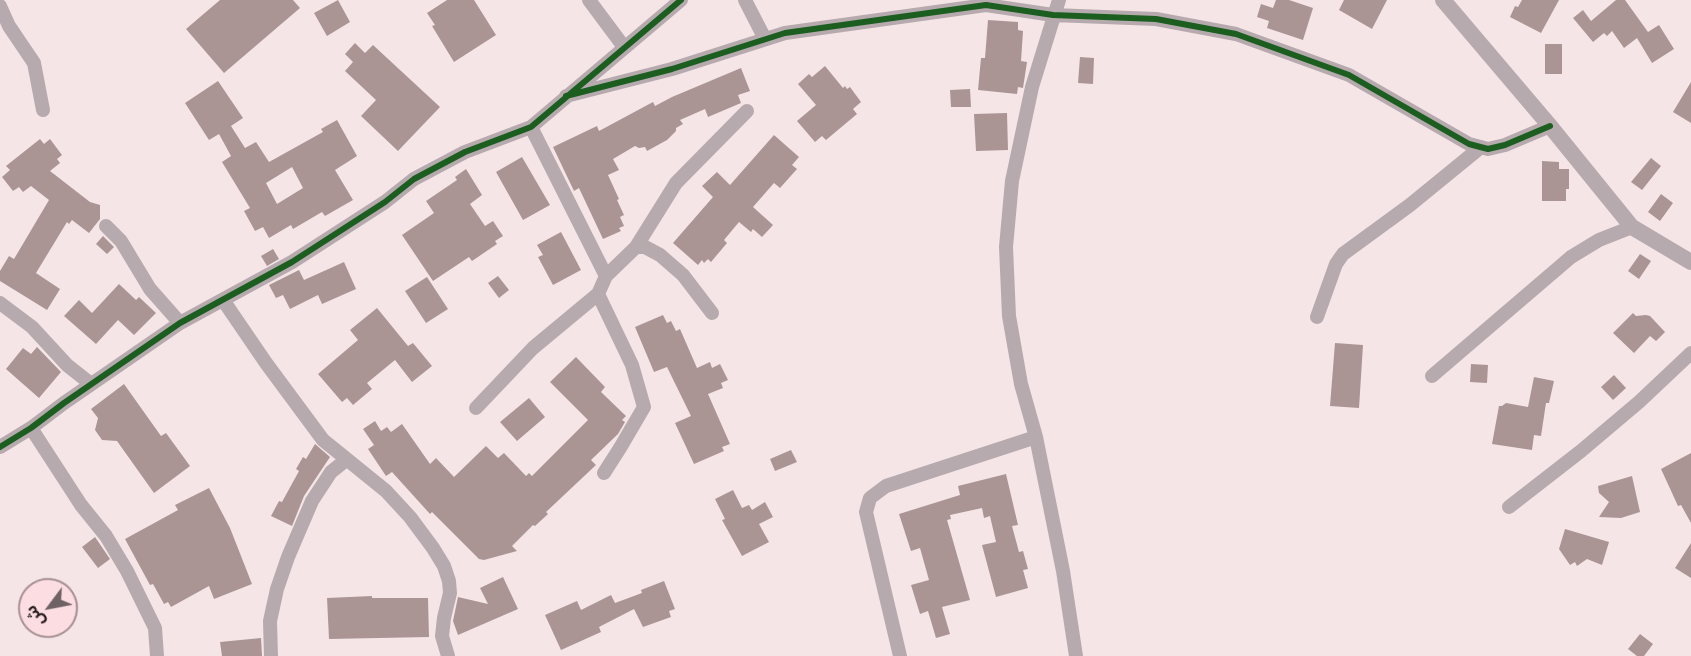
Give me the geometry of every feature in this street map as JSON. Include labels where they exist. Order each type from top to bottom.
[{"type":"street","points":[[589,0],[624,47]]},
{"type":"street","points":[[0,447],[31,428],[180,323],[292,262],[356,222],[414,179],[465,152],[531,127],[681,0]]},
{"type":"street","points":[[745,0],[765,39]]},
{"type":"street","points":[[1059,0],[1032,87],[1012,182],[1006,247],[1009,316],[1021,384],[1036,437],[1063,571],[1076,656]]},
{"type":"street","points":[[1443,0],[1632,227],[1691,262]]},
{"type":"street","points":[[566,96],[672,69],[796,31],[986,5],[1053,15],[1156,20],[1236,34],[1349,75],[1468,144],[1488,149],[1504,145],[1550,126]]},
{"type":"street","points":[[0,6],[9,26],[34,63],[43,110]]},
{"type":"street","points":[[476,408],[533,348],[598,294],[606,276],[636,247],[676,183],[747,111]]},
{"type":"street","points":[[531,127],[606,276]]},
{"type":"street","points":[[1317,317],[1336,264],[1343,254],[1410,205],[1481,147]]},
{"type":"street","points":[[106,226],[121,241],[150,289],[180,323]]},
{"type":"street","points":[[1431,376],[1571,257],[1599,240],[1632,227]]},
{"type":"street","points":[[636,247],[645,247],[660,255],[683,275],[712,313]]},
{"type":"street","points":[[598,294],[632,365],[644,407],[604,473]]},
{"type":"street","points":[[223,300],[323,440],[386,491],[410,517],[444,566],[449,580],[450,593],[442,636],[448,656]]},
{"type":"street","points":[[0,303],[32,327],[67,365],[91,384]]},
{"type":"street","points":[[1509,507],[1639,402],[1691,353]]},
{"type":"street","points":[[31,428],[127,571],[155,628],[157,656]]},
{"type":"street","points":[[900,656],[866,512],[870,498],[885,486],[1036,437]]},
{"type":"street","points":[[271,656],[270,621],[277,589],[288,557],[312,501],[331,472],[346,460]]},
{"type":"building","points":[[220,0],[293,0],[300,8],[224,73],[186,29]]},
{"type":"building","points":[[338,0],[350,22],[327,36],[314,13]]},
{"type":"building","points":[[447,0],[474,0],[496,35],[454,62],[432,26],[435,25],[427,13]]},
{"type":"building","points":[[1276,0],[1289,0],[1313,8],[1303,40],[1267,28],[1269,21],[1257,17],[1261,4],[1273,8]]},
{"type":"building","points":[[1344,0],[1387,0],[1372,29],[1339,10]]},
{"type":"building","points":[[1522,0],[1559,0],[1541,33],[1510,17],[1515,6],[1518,7]]},
{"type":"building","points":[[1616,0],[1625,0],[1648,32],[1659,25],[1674,49],[1652,63],[1637,38],[1624,48],[1612,31],[1607,36],[1604,33],[1593,42],[1573,18],[1583,10],[1591,21]]},
{"type":"building","points":[[988,20],[1018,22],[1018,30],[1023,31],[1021,61],[1027,62],[1023,88],[1018,87],[1017,94],[978,90],[981,58],[985,58]]},
{"type":"building","points":[[355,43],[365,53],[373,45],[440,107],[398,151],[361,116],[376,100],[345,71],[353,62],[345,54]]},
{"type":"building","points":[[1545,44],[1562,44],[1562,74],[1545,74]]},
{"type":"building","points":[[1080,57],[1094,58],[1093,84],[1078,83]]},
{"type":"building","points":[[825,66],[843,88],[850,87],[861,102],[853,109],[857,114],[826,140],[822,136],[815,142],[797,121],[816,105],[798,84],[809,74],[812,77]]},
{"type":"building","points":[[741,68],[750,91],[738,95],[741,103],[708,117],[705,109],[680,120],[683,124],[676,128],[667,140],[647,151],[645,147],[635,146],[613,159],[619,170],[608,175],[619,199],[617,200],[624,215],[620,217],[624,226],[619,228],[621,231],[603,239],[579,188],[574,191],[553,147],[597,126],[599,131],[653,102],[655,106]]},
{"type":"building","points":[[218,81],[243,118],[231,126],[245,148],[256,142],[269,162],[323,132],[321,129],[337,120],[357,156],[335,170],[353,200],[325,216],[322,212],[293,229],[291,225],[269,238],[263,227],[255,231],[244,211],[250,208],[222,162],[231,156],[219,134],[209,140],[185,103]],"holes":[[[292,167],[303,188],[277,204],[266,183]]]},
{"type":"building","points":[[1691,82],[1691,123],[1673,112]]},
{"type":"building","points":[[970,89],[971,107],[951,107],[950,90]]},
{"type":"building","points":[[1007,113],[1008,150],[976,151],[974,114]]},
{"type":"building","points":[[774,135],[799,157],[792,165],[797,169],[780,188],[774,183],[753,207],[773,225],[762,237],[753,229],[751,232],[739,222],[724,240],[727,243],[711,262],[708,259],[704,263],[702,260],[698,265],[673,243],[713,197],[702,186],[717,172],[730,185]]},
{"type":"building","points":[[40,139],[44,144],[50,139],[62,155],[57,159],[60,163],[50,171],[90,202],[100,205],[100,219],[89,233],[72,220],[69,224],[67,222],[36,273],[60,289],[47,310],[0,281],[0,271],[9,256],[14,259],[49,200],[31,186],[23,192],[19,187],[13,191],[2,177],[10,170],[6,166]]},
{"type":"building","points":[[522,157],[550,205],[523,220],[496,172]]},
{"type":"building","points":[[1651,158],[1661,166],[1642,190],[1631,182]]},
{"type":"building","points":[[1542,161],[1559,162],[1559,169],[1569,169],[1569,189],[1566,189],[1566,201],[1542,201]]},
{"type":"building","points":[[466,169],[482,195],[470,204],[485,226],[493,221],[503,236],[495,241],[497,244],[472,261],[469,257],[433,281],[402,235],[434,213],[426,201],[457,180],[455,177]]},
{"type":"building","points":[[1661,194],[1673,203],[1660,221],[1648,212]]},
{"type":"building","points":[[561,232],[581,270],[553,285],[538,257],[543,255],[537,245]]},
{"type":"building","points":[[103,236],[114,247],[107,254],[96,244]]},
{"type":"building","points":[[273,249],[279,259],[267,266],[261,256]]},
{"type":"building","points":[[1640,254],[1651,261],[1639,279],[1628,271]]},
{"type":"building","points":[[344,262],[356,289],[322,304],[318,295],[290,309],[283,295],[276,298],[269,285],[299,270],[304,280]]},
{"type":"building","points":[[498,276],[509,290],[499,298],[488,283]]},
{"type":"building","points":[[427,277],[448,309],[426,323],[405,291]]},
{"type":"building","points":[[119,284],[136,300],[139,297],[156,313],[134,335],[118,320],[96,344],[64,316],[79,300],[92,313]]},
{"type":"building","points":[[377,308],[408,346],[413,343],[432,366],[412,382],[395,360],[367,383],[372,389],[353,405],[347,398],[342,402],[318,374],[358,340],[350,330]]},
{"type":"building","points":[[1633,313],[1636,316],[1650,316],[1665,332],[1656,341],[1650,336],[1634,353],[1613,333]]},
{"type":"building","points":[[663,315],[667,323],[671,321],[676,331],[680,329],[697,368],[710,362],[712,368],[720,364],[728,380],[721,383],[723,388],[708,394],[730,444],[722,447],[724,451],[694,464],[675,423],[691,416],[667,367],[654,372],[635,327]]},
{"type":"building","points":[[1335,343],[1363,345],[1359,408],[1330,406]]},
{"type":"building","points":[[37,347],[61,372],[39,398],[6,369],[23,348],[31,354]]},
{"type":"building","points":[[576,357],[605,387],[601,392],[626,416],[622,420],[625,422],[618,434],[591,460],[596,465],[546,512],[548,514],[512,546],[517,551],[484,560],[479,559],[432,512],[430,514],[392,472],[386,476],[368,449],[374,445],[363,429],[375,421],[381,431],[387,427],[391,432],[402,424],[430,464],[436,458],[454,477],[486,446],[498,458],[504,453],[526,476],[529,473],[532,476],[588,420],[550,382]]},
{"type":"building","points":[[1471,364],[1488,365],[1487,383],[1470,382]]},
{"type":"building","points":[[1614,375],[1626,388],[1613,400],[1601,387]]},
{"type":"building","points":[[1534,377],[1554,381],[1549,403],[1546,403],[1541,436],[1534,435],[1532,450],[1492,444],[1499,406],[1506,403],[1528,407]]},
{"type":"building","points":[[124,384],[161,436],[166,433],[190,466],[154,493],[117,441],[102,440],[95,430],[98,418],[91,409]]},
{"type":"building","points":[[529,398],[545,417],[517,441],[500,422]]},
{"type":"building","points":[[315,444],[330,457],[304,496],[292,526],[271,516],[279,501],[282,502],[299,471],[296,469],[303,457],[306,459]]},
{"type":"building","points":[[791,450],[797,462],[775,471],[770,459]]},
{"type":"building","points":[[1691,453],[1691,523],[1681,505],[1678,506],[1661,469]]},
{"type":"building","points":[[1006,474],[1018,525],[1012,526],[1019,552],[1023,551],[1028,569],[1023,570],[1028,588],[996,597],[982,545],[996,542],[990,516],[984,518],[982,508],[950,515],[951,519],[947,520],[970,600],[942,607],[950,634],[936,638],[928,611],[920,614],[911,585],[929,580],[920,548],[911,551],[899,514],[960,495],[958,486]]},
{"type":"building","points":[[1632,476],[1640,512],[1621,518],[1599,517],[1609,502],[1599,493],[1598,486]]},
{"type":"building","points":[[209,488],[230,528],[252,584],[214,599],[209,586],[171,607],[168,602],[164,604],[153,584],[150,585],[125,539],[178,510],[175,505]]},
{"type":"building","points":[[733,490],[742,508],[749,505],[752,510],[765,502],[773,517],[759,524],[769,542],[742,556],[722,520],[725,519],[715,499]]},
{"type":"building","points":[[1565,529],[1609,542],[1602,565],[1587,559],[1577,566],[1575,562],[1570,565],[1559,549]]},
{"type":"building","points":[[95,537],[110,559],[98,568],[82,547]]},
{"type":"building","points":[[1691,543],[1691,578],[1675,568]]},
{"type":"building","points":[[503,577],[518,609],[458,635],[453,621],[458,597],[488,604],[480,588]]},
{"type":"building","points":[[664,581],[675,609],[669,611],[671,617],[643,627],[634,609],[599,627],[601,632],[561,650],[545,615],[577,601],[581,610],[611,595],[615,603],[642,593],[641,590]]},
{"type":"building","points":[[372,596],[372,598],[428,598],[429,637],[329,639],[327,598]]},
{"type":"building","points":[[1640,634],[1653,644],[1644,656],[1637,656],[1628,649]]},
{"type":"building","points":[[261,638],[262,656],[222,656],[220,642]]},
{"type":"cycle path","points":[[0,447],[31,428],[180,323],[292,262],[385,202],[414,179],[465,152],[531,127],[681,0]]},
{"type":"cycle path","points":[[566,96],[672,69],[785,33],[986,5],[1053,15],[1156,19],[1236,34],[1349,75],[1469,144],[1488,149],[1505,145],[1550,126]]}]
